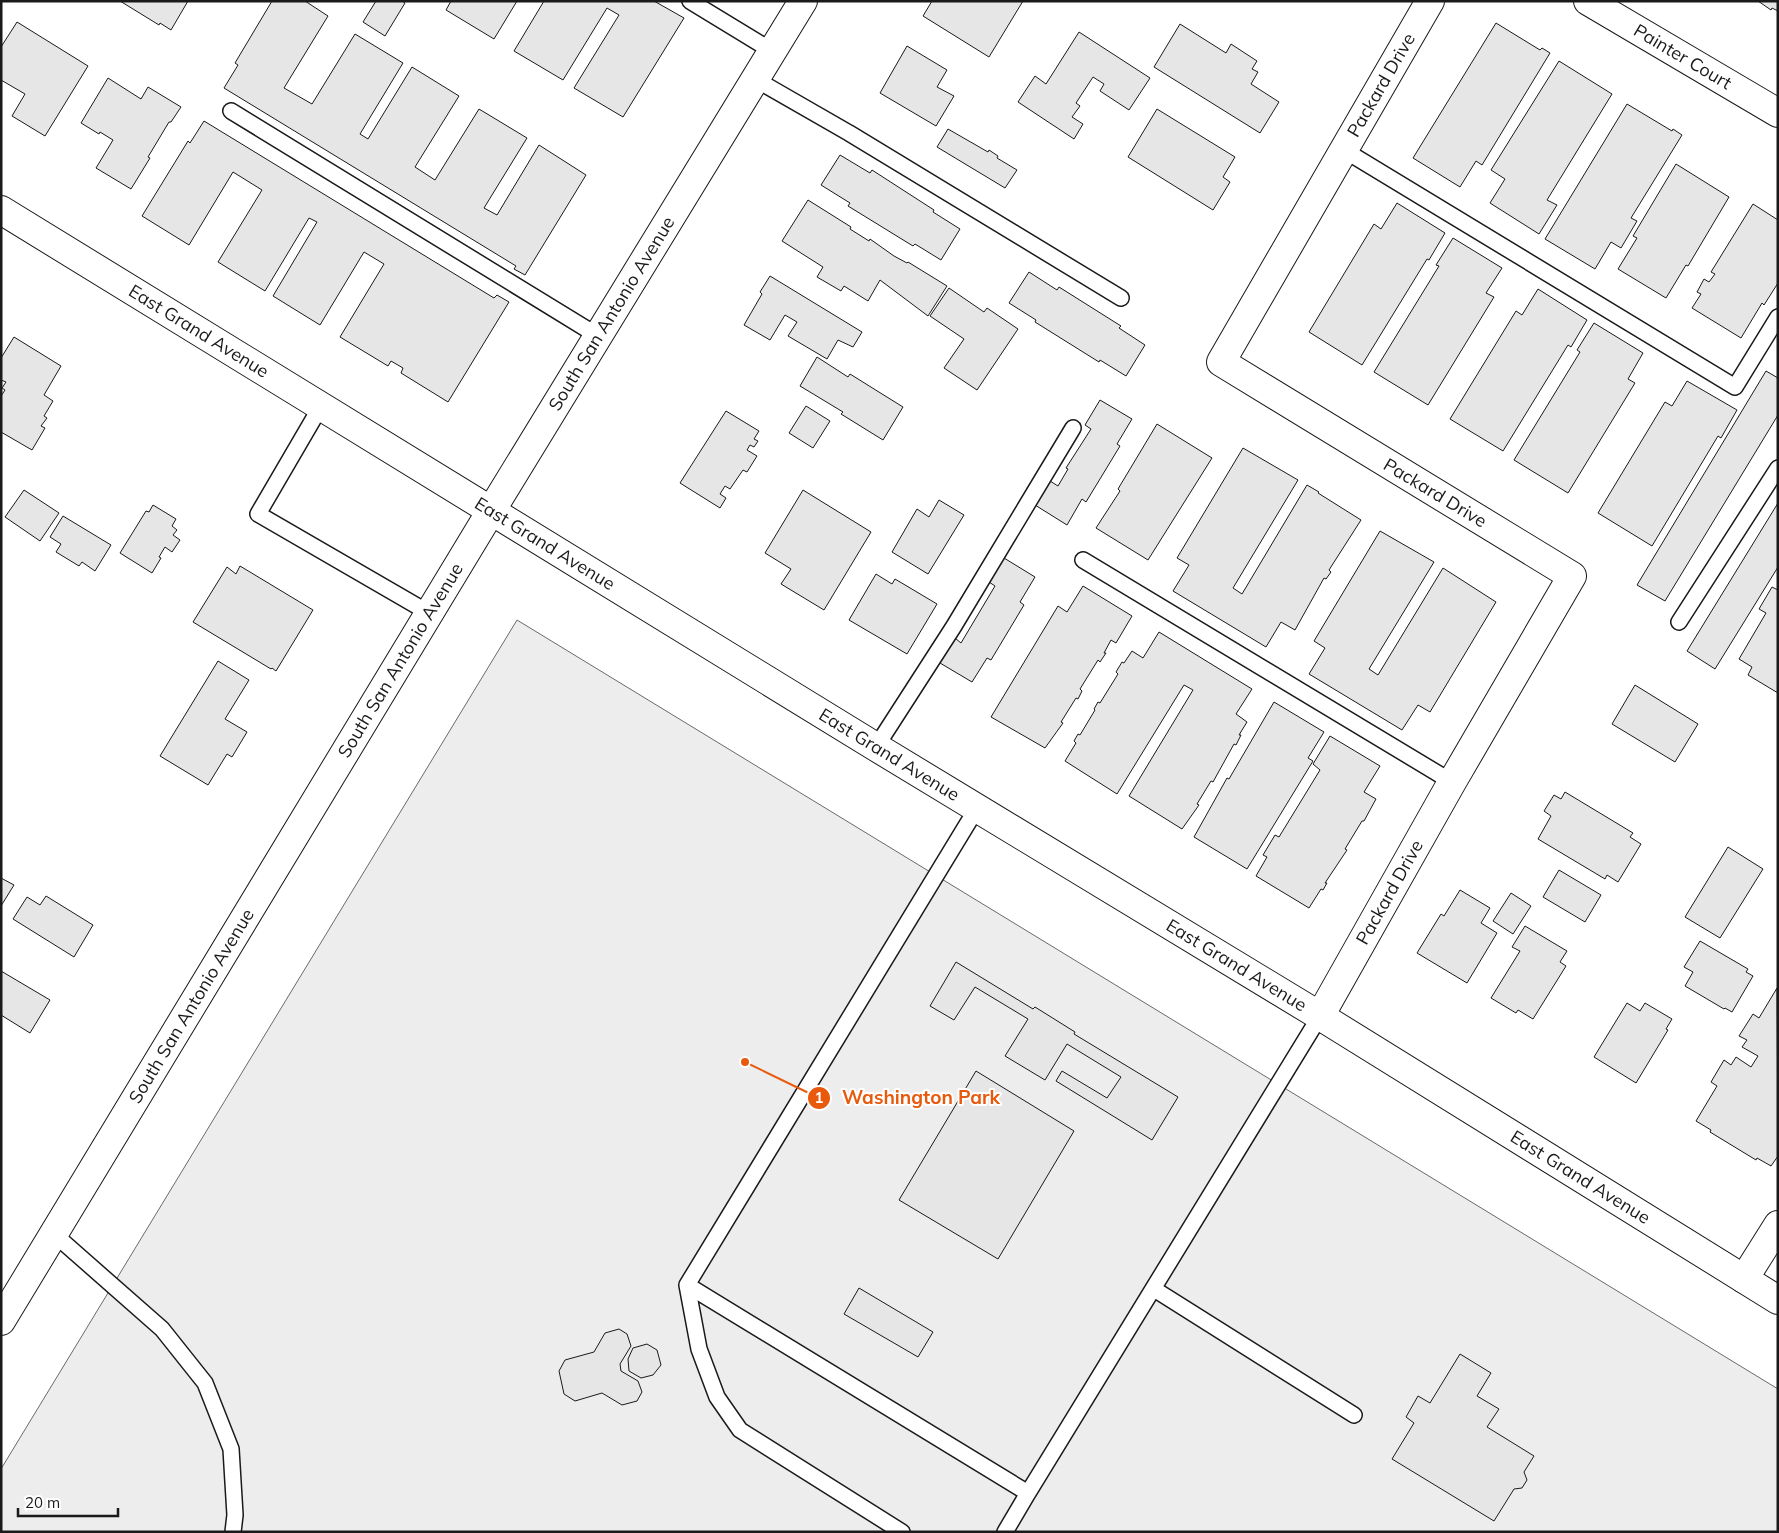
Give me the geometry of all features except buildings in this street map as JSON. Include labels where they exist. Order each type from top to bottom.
[{"type":"street","name":"South San Antonio Avenue","points":[[1,1321],[491,510],[803,1]]},
{"type":"street","name":"Packard Drive","points":[[1320,1016],[1452,782],[1572,576],[1221,362],[1430,1]]},
{"type":"street","name":"Painter Court","points":[[1588,1],[1778,113]]},
{"type":"street","name":"East Grand Avenue","points":[[1,210],[876,747],[1320,1016],[1778,1300]]},
{"type":"street","points":[[1744,1279],[1778,1225]]},
{"type":"lane","points":[[690,1],[772,51]]},
{"type":"lane","points":[[755,79],[849,133],[1122,298]]},
{"type":"lane","points":[[231,111],[598,336]]},
{"type":"lane","points":[[1344,150],[1735,387],[1778,317]]},
{"type":"lane","points":[[321,406],[258,514],[429,613]]},
{"type":"lane","points":[[876,747],[954,626],[1074,428]]},
{"type":"lane","points":[[1679,622],[1778,468]]},
{"type":"lane","points":[[1083,560],[1452,782]]},
{"type":"lane","points":[[902,1532],[740,1430],[717,1397],[699,1349],[687,1285],[977,808]]},
{"type":"lane","points":[[1005,1532],[1320,1016]]},
{"type":"lane","points":[[54,1234],[162,1329],[205,1383],[231,1449],[235,1514],[233,1532]]},
{"type":"lane","points":[[687,1285],[1028,1493]]},
{"type":"lane","points":[[1154,1289],[1354,1415]]},
{"type":"shaded area","points":[[517,620],[1778,1389],[1778,1532],[1,1532],[1,1469]]},
{"type":"place","name":"Washington Park","points":[[745,1062]]}]
